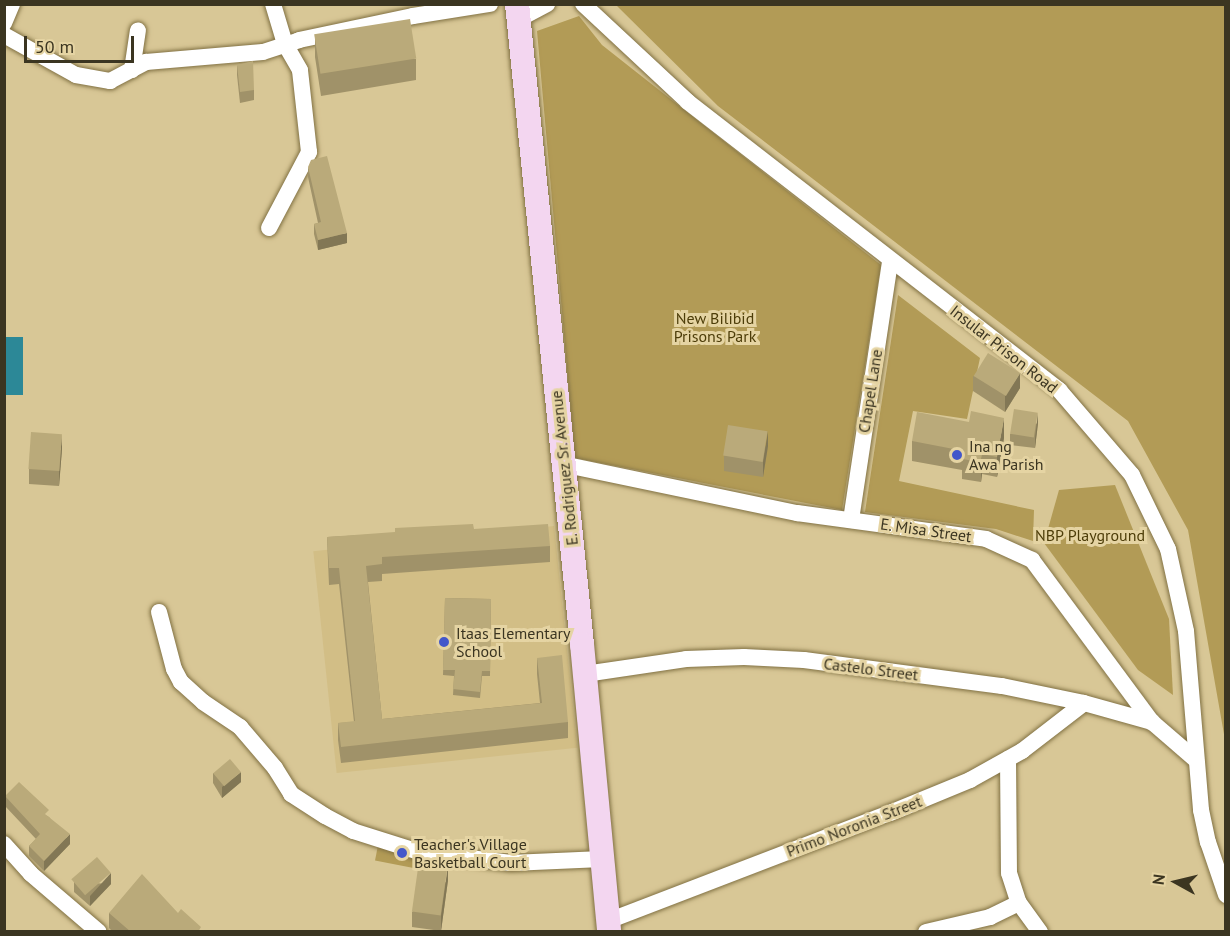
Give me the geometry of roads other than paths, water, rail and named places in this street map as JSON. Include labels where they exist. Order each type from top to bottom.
[{"type":"street","points":[[4,22],[12,4]]},
{"type":"street","points":[[269,228],[309,152],[300,70],[285,45],[273,4]]},
{"type":"street","points":[[4,35],[76,75],[110,81],[146,62],[263,52],[412,10],[490,4]]},
{"type":"street","points":[[518,12],[547,4]]},
{"type":"street","name":"Insular Prison Road","points":[[583,4],[688,102],[1059,390],[1132,475],[1168,549],[1186,631],[1196,760],[1208,842],[1226,895]]},
{"type":"street","name":"E. Rodriguez Sr. Avenue","points":[[518,12],[585,674],[608,926]]},
{"type":"street","points":[[132,70],[138,30]]},
{"type":"street","name":"Chapel Lane","points":[[850,520],[890,261]]},
{"type":"street","name":"E. Misa Street","points":[[562,464],[797,513],[986,539],[1032,560],[1152,722],[1196,760]]},
{"type":"street","points":[[159,612],[174,669],[182,682],[203,702],[240,727],[275,768],[291,794],[325,816],[353,831],[419,852],[511,863],[602,859]]},
{"type":"street","name":"Castelo Street","points":[[585,674],[686,659],[744,657],[804,660],[1002,686],[1084,703],[1152,722]]},
{"type":"street","name":"Primo Noronia Street","points":[[608,926],[970,780],[1008,759],[1084,703]]},
{"type":"street","points":[[1008,759],[1009,873],[1019,903],[1040,932]]},
{"type":"street","points":[[4,844],[31,874],[99,932]]},
{"type":"street","points":[[926,932],[990,917],[1019,903]]},
{"type":"water","points":[[5,337],[23,337],[23,395],[5,395]]},
{"type":"place","name":"Ina ng Awa Parish","points":[[957,455]]},
{"type":"place","name":"Itaas Elementary School","points":[[444,642]]},
{"type":"place","name":"Teacher's Village Basketball Court","points":[[402,853]]},
{"type":"park label","name":"New Bilibid Prisons Park","points":[[715,327]]},
{"type":"park label","name":"NBP Playground","points":[[1090,535]]}]
